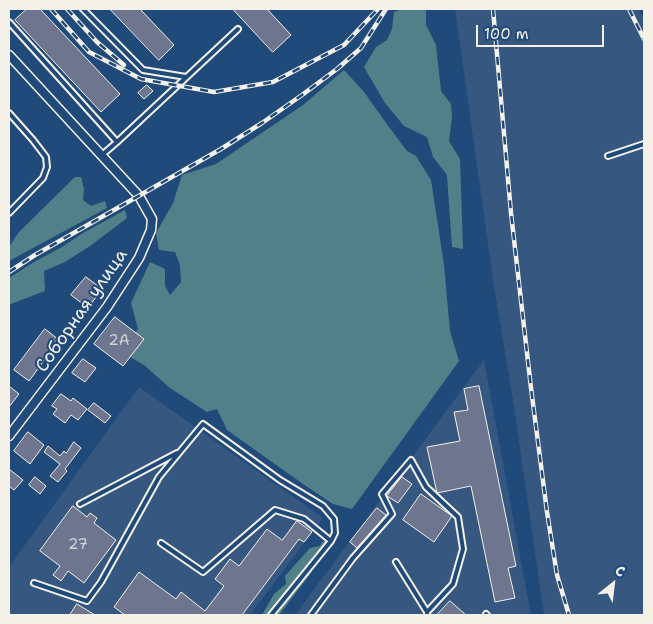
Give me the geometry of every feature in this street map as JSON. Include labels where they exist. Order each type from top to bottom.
[{"type":"street","name":"Соборная улица","points":[[9,55],[139,196],[152,219],[151,230],[139,258],[107,307],[9,436]]},
{"type":"lane","points":[[84,9],[142,70],[186,77]]},
{"type":"lane","points":[[9,22],[117,142]]},
{"type":"lane","points":[[102,156],[238,29]]},
{"type":"lane","points":[[9,113],[46,157],[47,167],[43,178],[9,213]]},
{"type":"lane","points":[[608,156],[644,144]]},
{"type":"lane","points":[[34,583],[87,601],[100,582],[158,476],[203,424],[280,480],[323,506],[334,519],[334,533],[331,541],[271,615]]},
{"type":"lane","points":[[80,504],[179,452]]},
{"type":"lane","points":[[311,615],[353,558],[392,514],[382,494],[411,460],[426,487],[458,517],[463,549],[453,584],[427,614],[396,562]]},
{"type":"lane","points":[[161,543],[203,572],[275,510],[304,518],[331,541]]},
{"type":"shaded area","points":[[455,9],[639,9],[644,20],[644,615],[544,615],[514,406],[493,280]]},
{"type":"shaded area","points":[[484,360],[531,615],[295,615]]},
{"type":"shaded area","points":[[139,387],[323,518],[250,615],[9,615],[9,567]]},
{"type":"green space","points":[[402,9],[426,9],[426,25],[436,45],[441,91],[451,104],[452,117],[449,141],[460,159],[463,249],[452,247],[447,175],[433,157],[427,137],[404,126],[385,103],[364,67],[376,47],[387,40],[392,29],[394,12]]},
{"type":"green space","points":[[344,70],[364,92],[407,151],[416,156],[431,180],[444,265],[450,331],[459,361],[352,509],[333,504],[227,430],[217,409],[207,412],[170,388],[144,365],[130,357],[128,343],[138,329],[131,303],[150,262],[165,269],[165,286],[170,295],[181,282],[180,265],[175,252],[159,250],[156,233],[173,203],[182,175],[216,164],[303,105]]},
{"type":"green space","points":[[75,177],[81,177],[84,189],[83,200],[91,206],[105,201],[107,208],[9,261],[9,247],[19,232]]},
{"type":"green space","points":[[125,210],[127,218],[90,246],[65,262],[44,271],[45,291],[9,306],[9,278]]},
{"type":"green space","points":[[328,540],[327,551],[316,561],[311,573],[279,615],[262,615],[274,594],[286,584],[285,576],[310,548],[320,546],[322,542]]},
{"type":"building","points":[[27,9],[40,9],[120,94],[101,112],[15,20]]},
{"type":"building","points":[[110,9],[140,9],[174,45],[159,60]]},
{"type":"building","points":[[233,9],[267,9],[291,35],[273,52]]},
{"type":"building","points":[[147,85],[153,91],[144,99],[138,93]]},
{"type":"building","points":[[86,277],[102,289],[88,308],[71,295]]},
{"type":"building","points":[[115,317],[144,339],[123,366],[94,344]]},
{"type":"building","points":[[45,329],[59,340],[29,381],[14,370]]},
{"type":"building","points":[[83,359],[96,368],[85,382],[72,373]]},
{"type":"building","points":[[9,386],[19,394],[9,407]]},
{"type":"building","points":[[479,386],[516,566],[508,568],[515,598],[495,602],[471,486],[437,493],[427,447],[460,441],[454,412],[468,410],[464,389]]},
{"type":"building","points":[[61,394],[71,401],[73,398],[87,409],[78,420],[71,415],[65,423],[53,414],[57,409],[52,406]]},
{"type":"building","points":[[94,403],[111,416],[105,423],[88,410]]},
{"type":"building","points":[[28,432],[44,445],[30,464],[14,451]]},
{"type":"building","points":[[74,442],[81,448],[58,482],[50,476],[60,464],[44,452],[48,446],[60,456],[64,451],[66,453]]},
{"type":"building","points":[[9,469],[23,480],[14,490],[9,486]]},
{"type":"building","points":[[35,477],[46,486],[40,494],[29,485]]},
{"type":"building","points":[[402,477],[412,484],[398,503],[387,496]]},
{"type":"building","points":[[421,494],[452,516],[434,542],[403,520]]},
{"type":"building","points":[[73,506],[87,517],[90,513],[97,518],[94,523],[116,540],[84,583],[68,571],[61,581],[53,575],[60,566],[40,551]]},
{"type":"building","points":[[377,508],[386,515],[357,548],[350,542]]},
{"type":"building","points":[[297,521],[312,532],[304,542],[299,539],[242,615],[125,615],[114,607],[139,572],[176,599],[181,592],[205,611],[224,586],[215,579],[230,559],[239,566],[267,529],[282,540]]},
{"type":"building","points":[[450,601],[466,615],[437,615]]},
{"type":"building","points":[[77,604],[95,615],[70,615]]},
{"type":"railway","points":[[51,9],[89,52],[141,79],[214,92],[273,82],[344,45],[378,9]]},
{"type":"railway","points":[[67,9],[97,42],[124,65]]},
{"type":"railway","points":[[9,272],[35,255],[221,149],[262,123],[337,69],[361,48],[386,9]]},
{"type":"railway","points":[[493,9],[511,213],[531,388],[557,575],[569,615]]},
{"type":"railway","points":[[629,9],[644,39]]}]
